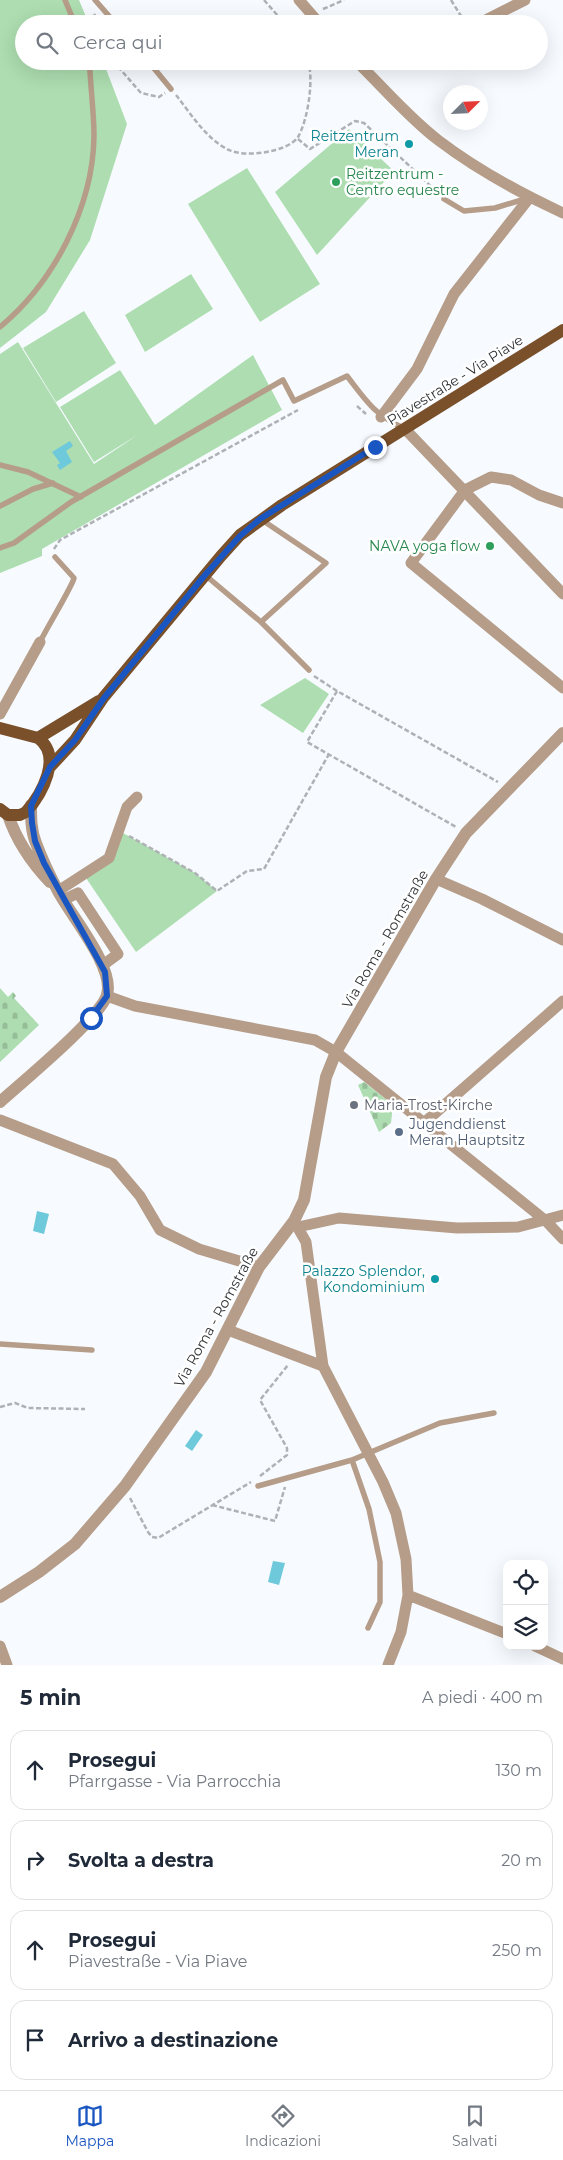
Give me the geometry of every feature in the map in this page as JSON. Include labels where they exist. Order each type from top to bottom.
[{"type":"main road","name":"Piavestraße - Via Piave","points":[[31,806],[50,767],[75,740],[104,698],[205,575],[240,536],[260,519],[563,330]]},
{"type":"main road","name":"Piavestraße - Via Piave","points":[[38,738],[104,698]]},
{"type":"main road","points":[[0,728],[38,738],[47,747],[51,757],[50,767]]},
{"type":"main road","points":[[4,812],[20,815],[31,806]]},
{"type":"street","points":[[298,0],[312,15]]},
{"type":"street","points":[[494,15],[520,1]]},
{"type":"street","points":[[364,70],[390,97],[438,140],[530,197],[563,213]]},
{"type":"street","points":[[381,417],[417,369],[454,294],[530,197]]},
{"type":"street","points":[[405,429],[563,594]]},
{"type":"street","points":[[563,503],[540,495],[511,480],[491,477],[465,490],[410,563],[563,688]]},
{"type":"street","points":[[0,714],[40,642]]},
{"type":"street","name":"Via Roma - Romstraße","points":[[0,1597],[39,1572],[76,1544],[106,1511],[206,1372],[258,1267],[296,1224],[308,1181],[326,1077],[336,1052],[436,879],[466,833],[563,733]]},
{"type":"street","points":[[61,896],[110,858],[127,807],[137,797]]},
{"type":"street","points":[[0,1102],[83,1027],[100,1008],[107,996],[108,986],[103,965],[61,896],[35,841],[31,806]]},
{"type":"street","points":[[4,812],[29,861],[61,896]]},
{"type":"street","points":[[436,879],[482,899],[563,940]]},
{"type":"street","points":[[61,896],[78,893],[118,954],[103,965]]},
{"type":"street","points":[[107,996],[135,1006],[307,1038],[336,1052],[546,1220],[563,1239]]},
{"type":"street","points":[[425,1122],[563,1002]]},
{"type":"street","points":[[0,1120],[113,1164],[140,1196],[160,1230],[199,1249],[258,1267]]},
{"type":"street","points":[[388,1665],[401,1632],[408,1595],[406,1559],[396,1514],[383,1482],[323,1366],[306,1242],[296,1224],[339,1218],[457,1228],[518,1227],[563,1215]]},
{"type":"street","points":[[228,1330],[323,1366]]},
{"type":"street","points":[[408,1595],[503,1632]]},
{"type":"street","points":[[0,1646],[6,1665]]},
{"type":"street","points":[[544,1650],[563,1658]]},
{"type":"lane","points":[[65,0],[71,15]]},
{"type":"lane","points":[[95,0],[108,15]]},
{"type":"lane","points":[[0,327],[34,293],[61,252],[76,219],[88,184],[94,136],[90,70]]},
{"type":"lane","points":[[156,70],[171,88]]},
{"type":"lane","points":[[444,200],[464,211],[495,208],[530,197]]},
{"type":"lane","points":[[0,548],[14,543],[81,497],[283,380],[294,401],[347,376],[381,417],[405,429]]},
{"type":"lane","points":[[0,465],[28,472],[81,497]]},
{"type":"lane","points":[[0,506],[33,489],[53,483]]},
{"type":"lane","points":[[260,519],[326,563],[261,622]]},
{"type":"lane","points":[[40,642],[74,578],[55,558]]},
{"type":"lane","points":[[205,575],[261,622],[309,670]]},
{"type":"lane","points":[[0,1344],[92,1350]]},
{"type":"lane","points":[[258,1486],[287,1480],[352,1460],[440,1422],[494,1413]]},
{"type":"lane","points":[[352,1460],[369,1509],[380,1562],[380,1602],[368,1628]]},
{"type":"path","points":[[264,0],[277,15]]},
{"type":"path","points":[[309,11],[326,8],[344,0]]},
{"type":"path","points":[[451,0],[460,15]]},
{"type":"path","points":[[121,70],[141,93],[159,97],[171,88],[209,136],[230,151],[252,154],[279,149],[297,138],[304,124],[310,90],[309,70]]},
{"type":"path","points":[[297,138],[310,148],[354,121],[364,123],[444,200]]},
{"type":"path","points":[[352,400],[363,413],[381,417]]},
{"type":"path","points":[[55,558],[53,550],[60,540],[299,410]]},
{"type":"path","points":[[309,670],[337,691],[508,788]]},
{"type":"path","points":[[337,691],[307,742],[466,833]]},
{"type":"path","points":[[123,833],[195,873],[217,890],[247,871],[264,869],[329,754]]},
{"type":"path","points":[[131,1500],[148,1532],[154,1538],[257,1480],[287,1455],[287,1448],[260,1400],[295,1356]]},
{"type":"path","points":[[0,1406],[15,1403],[28,1408],[85,1409]]},
{"type":"path","points":[[212,1505],[275,1521],[287,1480]]},
{"type":"green space","points":[[0,0],[79,0],[85,15],[15,15],[15,70],[106,70],[127,124],[90,240],[46,312],[0,348]]},
{"type":"green space","name":"Reitzentrum - Centro equestre","points":[[349,129],[394,171],[317,255],[275,192]]},
{"type":"green space","points":[[247,168],[320,284],[260,322],[188,204]]},
{"type":"green space","points":[[191,274],[213,309],[145,352],[125,315]]},
{"type":"green space","points":[[84,311],[116,363],[56,402],[23,348]]},
{"type":"green space","points":[[18,342],[94,464],[139,434],[94,462],[60,407],[120,370],[155,425],[253,355],[282,410],[42,549],[42,556],[0,573],[0,354]]},
{"type":"green space","points":[[305,678],[329,694],[303,733],[260,705]]},
{"type":"green space","points":[[123,833],[195,873],[217,891],[136,952],[86,878]]},
{"type":"green space","points":[[0,988],[8,997],[13,992],[16,996],[14,998],[39,1025],[0,1062]]},
{"type":"green space","points":[[364,1082],[393,1105],[391,1123],[379,1132],[358,1085]]},
{"type":"water","points":[[70,441],[73,446],[66,451],[72,462],[60,470],[57,465],[60,463],[52,452]]},
{"type":"water","points":[[37,1211],[49,1214],[44,1234],[33,1231]]},
{"type":"water","points":[[196,1430],[203,1435],[192,1451],[185,1446]]},
{"type":"water","points":[[273,1561],[285,1563],[279,1585],[268,1582]]},
{"type":"place","name":"Reitzentrum Meran","points":[[409,144]]},
{"type":"place","name":"Reitzentrum - Centro equestre","points":[[336,182]]},
{"type":"place","name":"NAVA yoga flow","points":[[490,546]]},
{"type":"place","name":"Maria-Trost-Kirche","points":[[354,1105]]},
{"type":"place","name":"Jugenddienst Meran Hauptsitz","points":[[399,1132]]},
{"type":"place","name":"Palazzo Splendor, Kondominium","points":[[435,1279]]},
{"type":"route","points":[[91,1018],[107,996],[108,986],[105,972],[100,959],[58,892],[35,841],[32,823],[31,806],[50,767],[75,740],[104,698],[138,656],[221,556],[240,536],[260,519],[375,447]]}]
